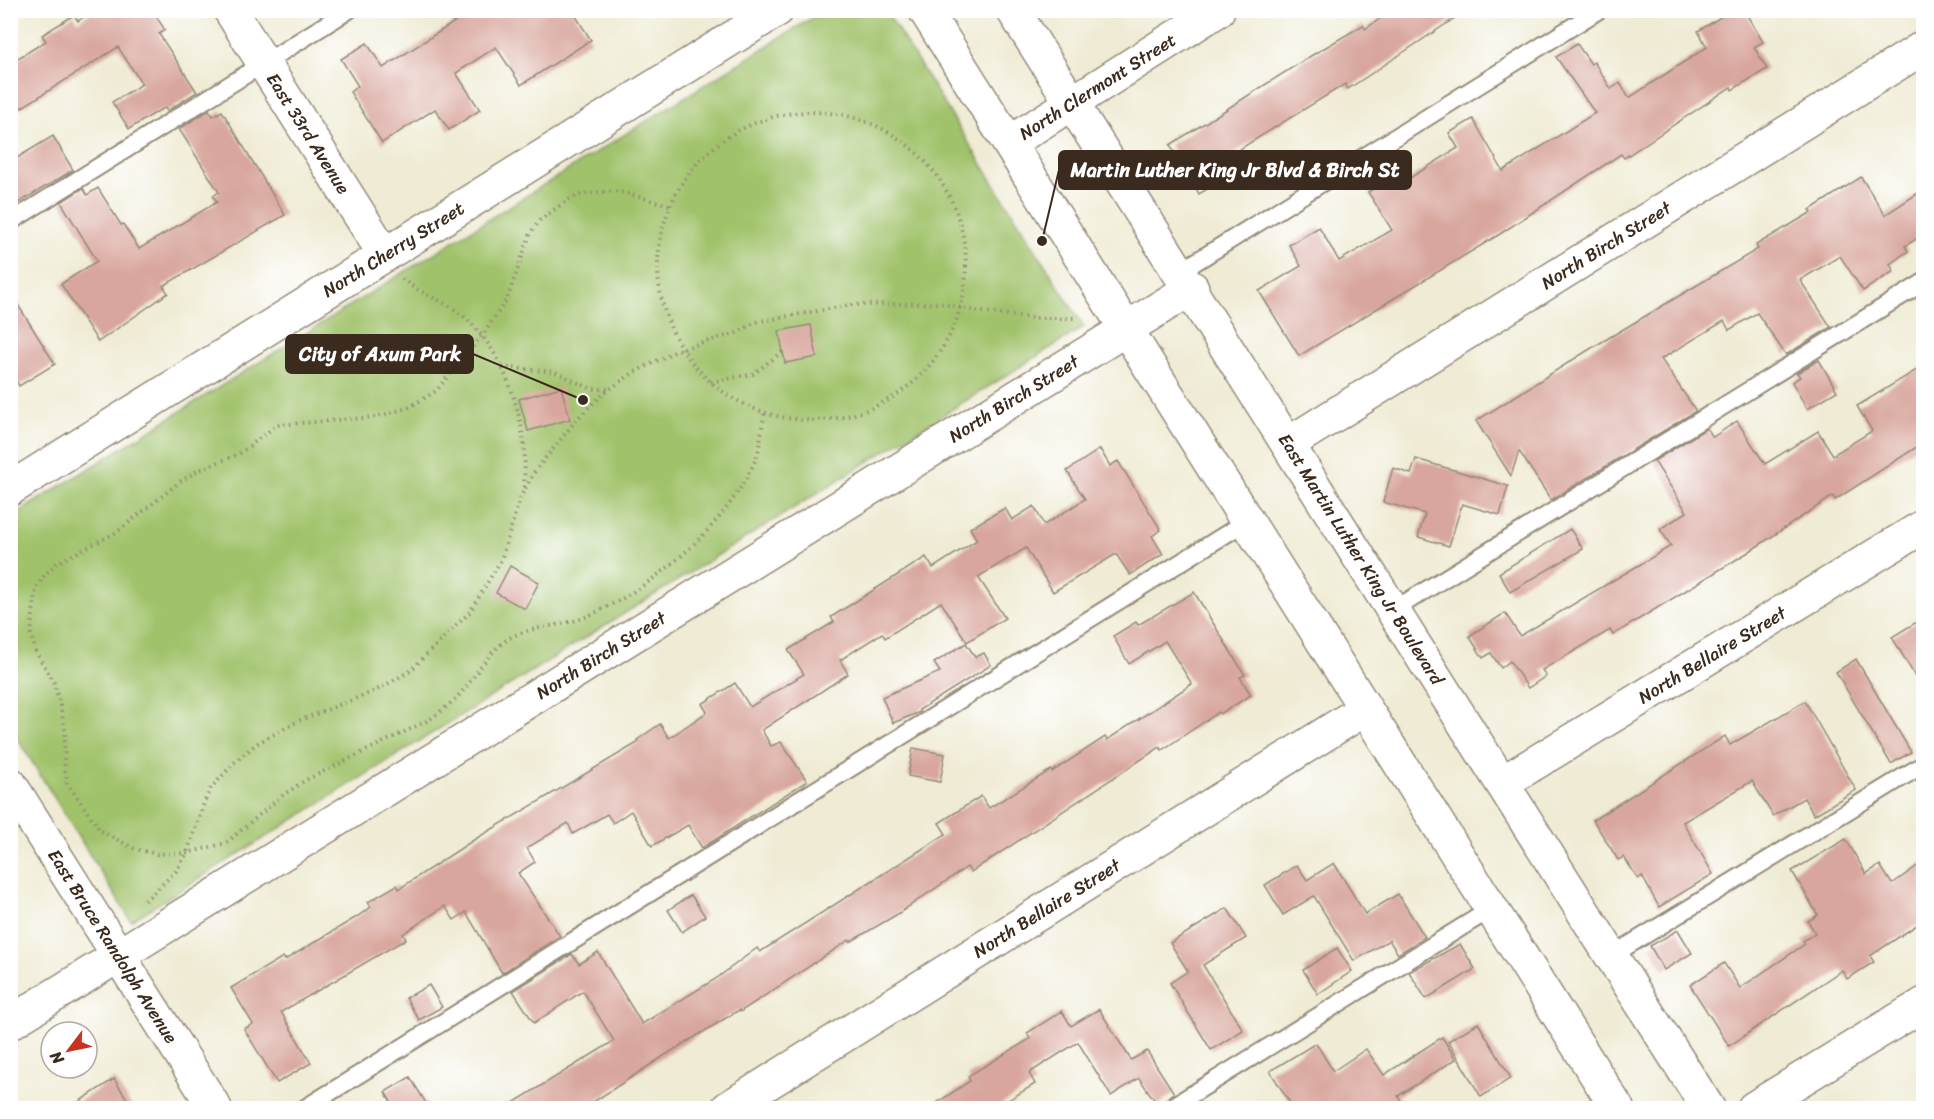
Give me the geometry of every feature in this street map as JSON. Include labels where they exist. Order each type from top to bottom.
[{"type":"street","name":"East 33rd Avenue","points":[[230,10],[385,255]]},
{"type":"street","name":"North Cherry Street","points":[[10,489],[777,10]]},
{"type":"street","points":[[925,10],[1618,1107]]},
{"type":"street","name":"East Martin Luther King Jr Boulevard","points":[[1013,10],[1708,1108]]},
{"type":"street","name":"North Clermont Street","points":[[1009,142],[1218,10]]},
{"type":"street","name":"North Birch Street","points":[[1288,444],[1923,47]]},
{"type":"street","name":"North Birch Street","points":[[10,1023],[1127,329],[1186,280]]},
{"type":"street","name":"North Bellaire Street","points":[[1502,783],[1923,526]]},
{"type":"street","name":"North Bellaire Street","points":[[728,1108],[1365,709]]},
{"type":"street","name":"East Bruce Randolph Avenue","points":[[10,784],[215,1108]]},
{"type":"street","points":[[1754,1108],[1923,1004]]},
{"type":"lane","points":[[10,222],[350,10]]},
{"type":"lane","points":[[1186,280],[1599,10]]},
{"type":"lane","points":[[1392,611],[1923,282]]},
{"type":"lane","points":[[305,1108],[1247,521]]},
{"type":"lane","points":[[1611,956],[1923,764]]},
{"type":"lane","points":[[1170,1108],[1491,909]]},
{"type":"path","points":[[809,111],[839,113],[870,122],[888,131],[915,150],[934,171],[947,191],[958,216],[965,247],[966,274],[961,309],[944,348],[927,369],[891,399],[867,411],[834,419],[805,420],[765,412],[743,404],[710,382],[682,349],[670,326],[658,284],[658,252],[669,206],[682,181],[700,158],[724,138],[752,123],[778,114],[809,111]]},
{"type":"path","points":[[669,206],[617,190],[583,194],[555,208],[531,232],[507,299],[482,336],[446,379],[422,400],[408,408],[376,417],[277,426],[238,454],[197,471],[181,481],[135,520],[69,554],[42,578],[35,593],[31,634],[34,650],[54,683],[60,706],[65,730],[64,762],[67,783],[101,831],[135,849],[157,854],[187,853],[226,843],[283,795],[306,780],[429,720],[460,693],[499,646],[511,637],[580,619],[615,602],[669,567],[684,555],[736,495],[756,459],[765,412]]},
{"type":"path","points":[[385,255],[402,279],[454,309],[482,336],[502,367],[524,444],[524,491]]},
{"type":"path","points":[[138,907],[176,871],[187,853],[211,788],[256,744],[298,721],[393,682],[410,671],[470,612],[501,560],[524,491],[551,447],[610,388],[655,360],[682,349],[736,333],[756,322],[819,309],[850,305],[940,303],[961,309],[1033,318],[1076,318]]},
{"type":"path","points":[[710,382],[753,374],[783,351]]},
{"type":"path","points":[[502,367],[555,372],[592,389],[610,388]]},
{"type":"green space","points":[[823,11],[886,11],[1084,327],[131,921],[11,728],[11,517]]},
{"type":"building","points":[[94,10],[152,10],[165,30],[159,34],[197,92],[167,111],[165,108],[160,110],[129,129],[112,102],[142,84],[118,47],[10,115],[10,63],[46,41],[42,35],[74,15],[78,21]]},
{"type":"building","points":[[473,10],[572,10],[591,40],[521,85],[496,47],[456,73],[480,110],[449,130],[435,109],[382,143],[350,92],[358,86],[341,59],[367,43],[383,68]]},
{"type":"building","points":[[1393,10],[1467,10],[1348,89],[1345,84],[1222,160],[1231,175],[1199,194],[1170,145],[1309,57],[1363,25],[1365,29]]},
{"type":"building","points":[[1732,10],[1744,10],[1763,42],[1754,47],[1767,69],[1732,90],[1731,87],[1624,158],[1621,154],[1500,234],[1299,356],[1259,291],[1301,266],[1289,245],[1319,227],[1339,261],[1392,230],[1368,192],[1392,178],[1397,186],[1458,148],[1449,133],[1473,119],[1503,171],[1595,113],[1556,57],[1577,44],[1591,64],[1594,62],[1611,89],[1620,83],[1629,98],[1707,47],[1698,31]]},
{"type":"building","points":[[209,110],[213,116],[222,111],[285,215],[163,286],[168,293],[98,342],[61,284],[97,261],[61,202],[83,188],[87,195],[98,188],[139,249],[217,202],[213,196],[219,192],[179,129]]},
{"type":"building","points":[[53,136],[73,170],[10,208],[10,162]]},
{"type":"building","points":[[1861,177],[1885,215],[1923,190],[1923,235],[1905,246],[1908,251],[1890,264],[1894,271],[1863,291],[1840,256],[1800,280],[1831,327],[1786,355],[1757,313],[1729,330],[1724,321],[1661,359],[1696,411],[1551,500],[1519,451],[1511,476],[1476,421],[1590,349],[1758,249],[1756,245],[1812,212],[1810,210]]},
{"type":"building","points":[[10,292],[55,364],[19,386],[10,371]]},
{"type":"building","points":[[811,325],[817,357],[785,363],[779,331]]},
{"type":"building","points":[[1819,360],[1837,391],[1807,409],[1792,382],[1800,377],[1797,373]]},
{"type":"building","points":[[1923,366],[1923,443],[1835,500],[1833,496],[1747,553],[1613,635],[1610,630],[1542,670],[1546,676],[1528,688],[1510,661],[1501,668],[1491,653],[1483,658],[1469,636],[1505,613],[1520,636],[1671,546],[1660,529],[1687,512],[1654,461],[1707,428],[1713,437],[1737,421],[1765,464],[1818,431],[1833,455],[1872,431],[1857,406]]},
{"type":"building","points":[[561,387],[570,419],[528,431],[519,399]]},
{"type":"building","points":[[1100,449],[1110,466],[1118,461],[1161,530],[1152,536],[1163,554],[1130,575],[1116,554],[1053,592],[1026,548],[978,577],[1005,618],[967,642],[941,602],[885,638],[882,633],[840,660],[848,674],[762,730],[771,746],[781,742],[807,781],[702,848],[688,825],[652,846],[631,811],[613,823],[607,814],[573,834],[568,823],[527,848],[535,862],[518,873],[560,936],[502,973],[466,912],[454,920],[445,906],[403,934],[406,939],[281,1012],[311,1063],[277,1083],[244,1029],[253,1024],[231,988],[283,957],[285,960],[355,918],[371,907],[368,902],[397,885],[399,889],[472,841],[639,742],[637,740],[660,724],[669,738],[707,712],[702,704],[735,683],[750,707],[804,674],[788,650],[834,622],[831,617],[926,557],[933,568],[977,540],[970,528],[1005,508],[1012,520],[1034,506],[1044,525],[1085,499],[1067,471]]},
{"type":"building","points":[[1416,459],[1508,486],[1500,515],[1462,504],[1449,546],[1418,537],[1425,514],[1383,502],[1393,468],[1411,474]]},
{"type":"building","points":[[1570,529],[1583,549],[1510,592],[1499,573]]},
{"type":"building","points":[[510,566],[539,582],[525,609],[496,593]]},
{"type":"building","points":[[1194,592],[1245,675],[1240,677],[1251,695],[1220,714],[1219,712],[1162,750],[1160,747],[971,872],[967,867],[896,915],[850,942],[849,940],[740,1012],[739,1010],[667,1054],[584,1108],[505,1108],[614,1041],[583,991],[534,1023],[513,991],[572,954],[579,964],[598,952],[642,1024],[717,978],[757,948],[760,952],[946,834],[939,823],[981,796],[989,808],[1051,770],[1052,772],[1105,737],[1107,740],[1192,684],[1165,641],[1129,664],[1113,636],[1136,622],[1138,625]]},
{"type":"building","points":[[1923,618],[1923,690],[1892,637]]},
{"type":"building","points":[[966,643],[975,657],[984,653],[991,665],[919,710],[920,712],[893,723],[882,697],[940,672],[934,663]]},
{"type":"building","points":[[1856,659],[1911,752],[1891,764],[1836,672]]},
{"type":"building","points":[[1805,701],[1856,790],[1814,815],[1804,798],[1773,816],[1752,781],[1683,822],[1713,874],[1659,907],[1642,876],[1638,879],[1624,857],[1618,860],[1593,820],[1725,736],[1730,745]]},
{"type":"building","points":[[913,748],[945,754],[940,782],[908,776]]},
{"type":"building","points":[[1846,839],[1866,874],[1880,865],[1892,884],[1923,862],[1923,921],[1870,956],[1874,962],[1847,979],[1842,970],[1729,1046],[1690,985],[1724,963],[1740,988],[1805,944],[1803,941],[1815,933],[1808,921],[1818,915],[1792,871]]},
{"type":"building","points":[[1334,863],[1365,914],[1398,894],[1425,937],[1398,954],[1389,940],[1354,961],[1314,896],[1283,915],[1265,885],[1297,865],[1307,880]]},
{"type":"building","points":[[691,895],[705,916],[682,932],[668,910]]},
{"type":"building","points":[[1227,908],[1246,938],[1203,965],[1243,1030],[1211,1050],[1170,983],[1188,971],[1170,943]]},
{"type":"building","points":[[1678,930],[1692,953],[1664,970],[1650,946]]},
{"type":"building","points":[[1460,944],[1475,969],[1426,999],[1409,972]]},
{"type":"building","points":[[1337,948],[1352,971],[1318,994],[1303,970]]},
{"type":"building","points":[[429,985],[442,1007],[419,1020],[406,998]]},
{"type":"building","points":[[1099,1009],[1131,1060],[1147,1051],[1174,1093],[1161,1103],[1160,1108],[1139,1078],[1111,1096],[1078,1042],[1029,1073],[1035,1084],[995,1108],[929,1108],[970,1081],[968,1076],[1030,1039],[1027,1033],[1062,1011],[1071,1026]]},
{"type":"building","points":[[1478,1023],[1511,1078],[1481,1097],[1448,1041]]},
{"type":"building","points":[[1442,1037],[1456,1059],[1398,1096],[1406,1108],[1293,1108],[1270,1071],[1316,1043],[1333,1071],[1366,1049],[1384,1075]]},
{"type":"building","points":[[410,1077],[429,1108],[395,1108],[385,1092]]},
{"type":"building","points":[[114,1079],[133,1108],[69,1108]]},
{"type":"place","name":"Martin Luther King Jr Blvd & Birch St","points":[[1042,241]]},
{"type":"place","name":"City of Axum Park","points":[[583,400]]}]
